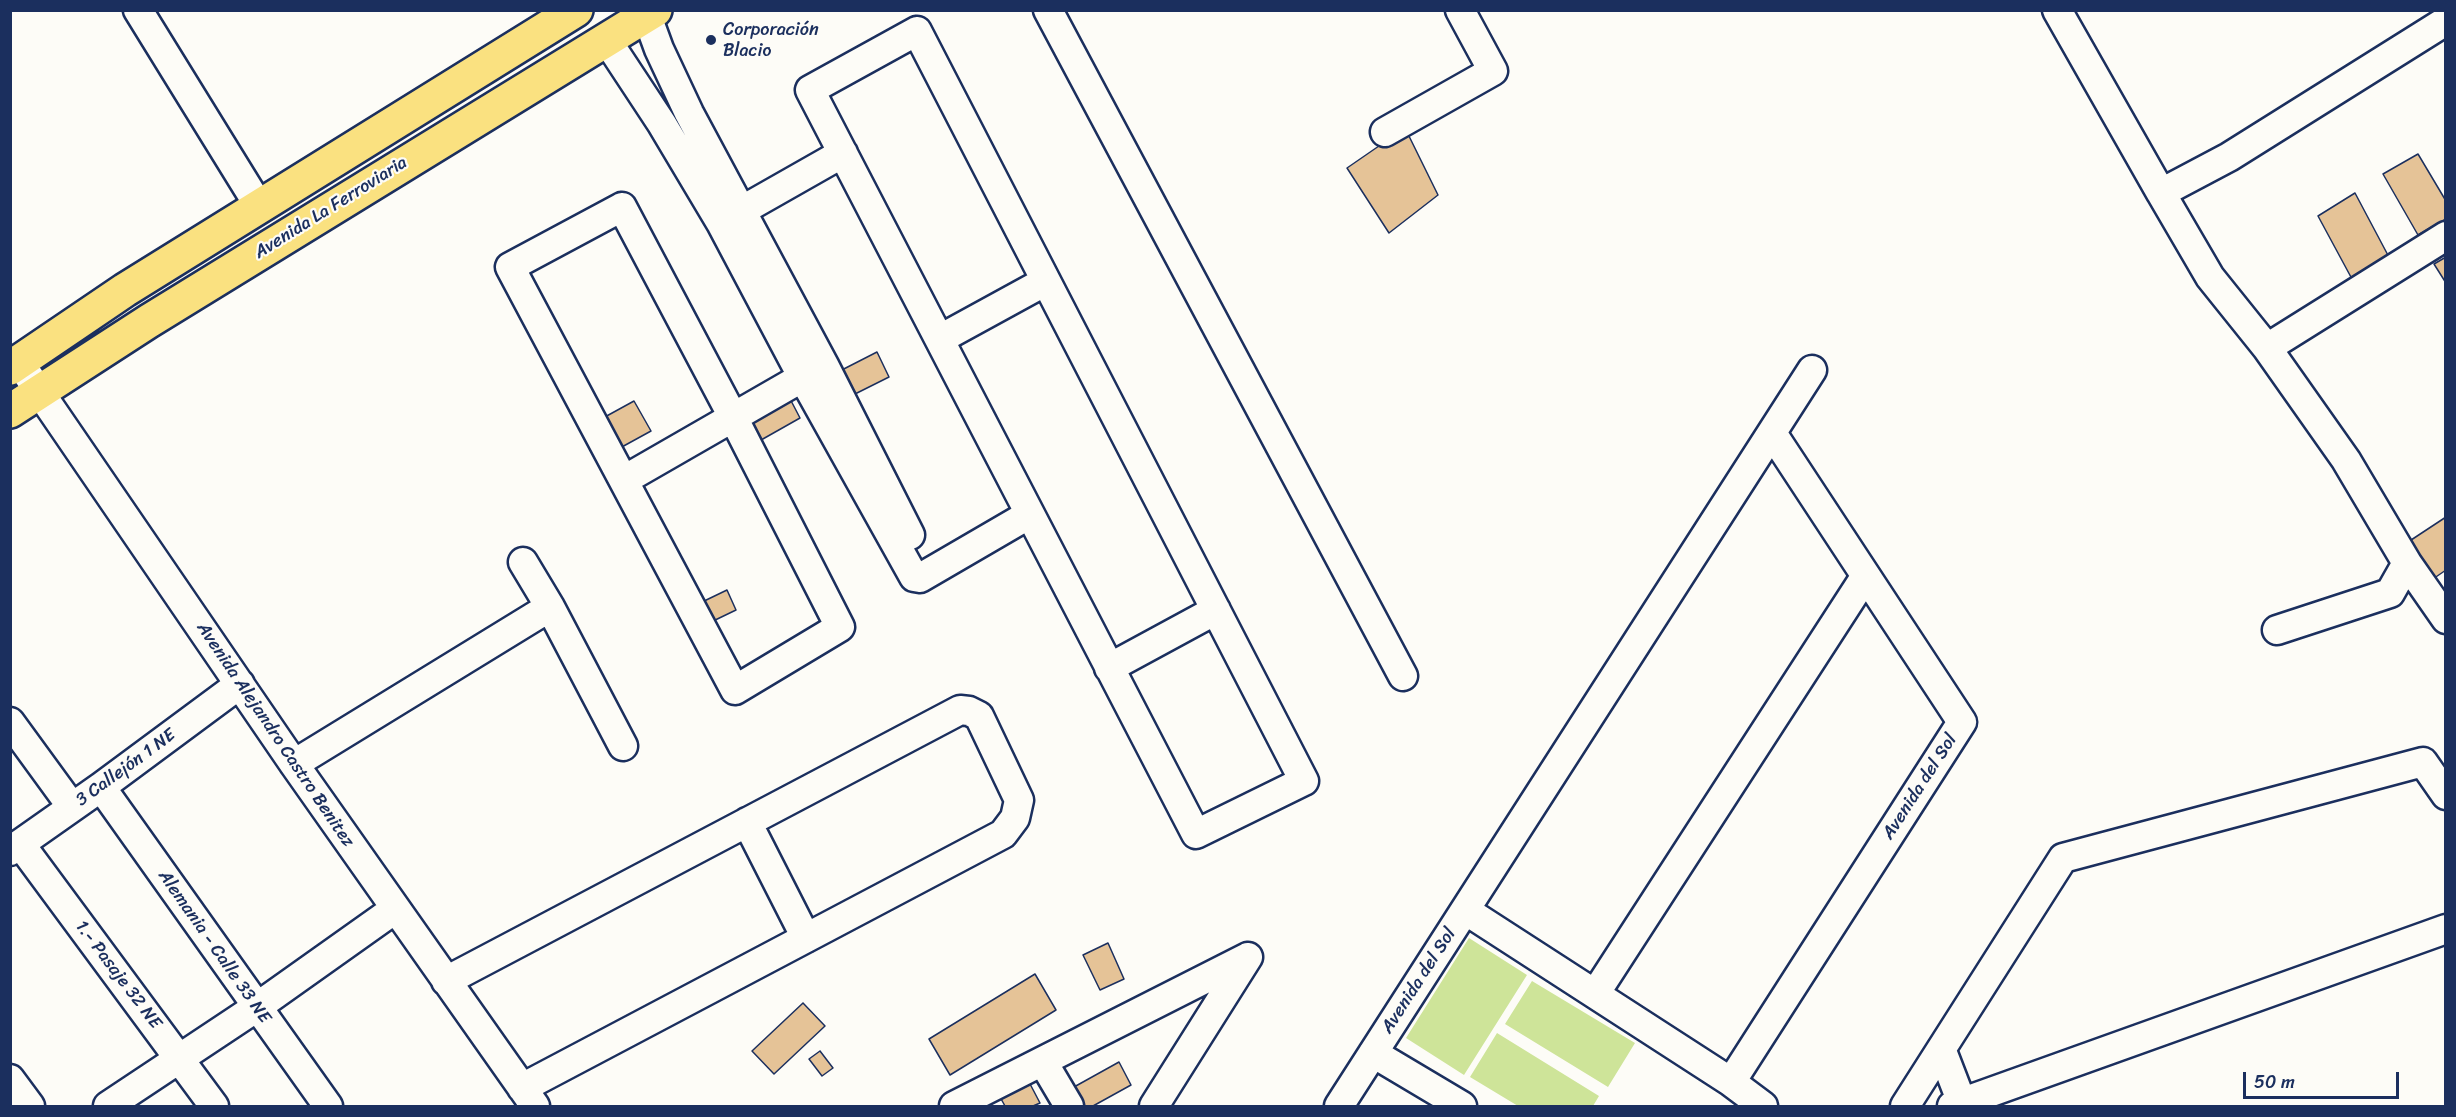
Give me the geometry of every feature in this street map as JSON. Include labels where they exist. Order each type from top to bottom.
[{"type":"main road","points":[[15,365],[106,302],[576,10]]},
{"type":"main road","name":"Avenida La Ferroviaria","points":[[10,411],[149,321],[651,13]]},
{"type":"street","points":[[138,10],[259,206]]},
{"type":"street","points":[[1048,10],[1402,676]]},
{"type":"street","points":[[1384,132],[1492,71],[1460,10]]},
{"type":"street","points":[[2057,10],[2210,277],[2267,348],[2346,460],[2407,563],[2445,619]]},
{"type":"street","points":[[651,13],[659,49],[689,113],[731,217],[813,371],[907,568],[914,577],[921,578],[1030,514]]},
{"type":"street","points":[[2161,193],[2229,158],[2445,21]]},
{"type":"street","points":[[917,31],[1046,281],[1304,781],[1196,834],[810,90],[917,31]]},
{"type":"street","points":[[606,39],[662,124],[731,217]]},
{"type":"street","points":[[731,217],[843,153]]},
{"type":"street","points":[[622,207],[733,417],[840,627],[735,690],[510,267],[622,207]]},
{"type":"street","points":[[2267,348],[2445,236]]},
{"type":"street","points":[[940,339],[1046,281]]},
{"type":"street","name":"Avenida Alejandro Castro Benitez","points":[[15,365],[41,393],[294,764],[529,1097]]},
{"type":"street","name":"Avenida del Sol","points":[[1339,1107],[1812,370]]},
{"type":"street","points":[[624,480],[813,371]]},
{"type":"street","name":"Avenida del Sol","points":[[1731,1082],[1962,722],[1772,433]]},
{"type":"street","points":[[523,562],[550,607],[623,746]]},
{"type":"street","points":[[2277,630],[2390,593],[2407,563]]},
{"type":"street","points":[[1595,994],[1865,577]]},
{"type":"street","points":[[294,764],[550,607]]},
{"type":"street","points":[[1109,668],[1216,610]]},
{"type":"street","name":"3 Callejón 1 NE","points":[[16,848],[240,684]]},
{"type":"street","points":[[446,981],[960,710],[979,716],[1019,800],[1015,818],[1004,834],[806,938],[529,1097]]},
{"type":"street","points":[[10,722],[72,807]]},
{"type":"street","points":[[1905,1107],[2063,858],[2423,762],[2445,795]]},
{"type":"street","name":"Alemania - Calle 33 NE","points":[[101,787],[328,1107]]},
{"type":"street","points":[[747,822],[806,938]]},
{"type":"street","name":"1.- Pasaje 32 NE","points":[[16,848],[180,1057],[214,1107]]},
{"type":"street","points":[[108,1107],[257,1007],[395,909]]},
{"type":"street","name":"Avenida del Sol","points":[[1465,910],[1731,1082],[1763,1107]]},
{"type":"street","points":[[1942,1051],[1957,1105],[2445,929]]},
{"type":"street","points":[[954,1107],[1248,957],[1154,1107]]},
{"type":"street","name":"Avenida del Sol","points":[[1373,1053],[1462,1107]]},
{"type":"street","points":[[1043,1062],[1069,1107]]},
{"type":"street","points":[[10,1079],[30,1107]]},
{"type":"green space","points":[[1469,938],[1527,975],[1464,1075],[1406,1038]]},
{"type":"green space","points":[[1532,981],[1635,1043],[1608,1087],[1505,1024]]},
{"type":"green space","points":[[1497,1033],[1599,1096],[1593,1106],[1518,1106],[1470,1077]]},
{"type":"building","points":[[1405,128],[1438,195],[1389,233],[1347,168]]},
{"type":"building","points":[[2418,154],[2446,201],[2446,219],[2418,235],[2383,174]]},
{"type":"building","points":[[2355,193],[2390,259],[2352,279],[2318,216]]},
{"type":"building","points":[[2446,257],[2446,283],[2434,264]]},
{"type":"building","points":[[877,352],[889,377],[845,399],[832,375]]},
{"type":"building","points":[[787,393],[800,418],[754,444],[740,420]]},
{"type":"building","points":[[634,401],[651,431],[620,448],[603,418]]},
{"type":"building","points":[[2446,517],[2446,570],[2430,581],[2405,544]]},
{"type":"building","points":[[727,590],[736,610],[709,623],[700,603]]},
{"type":"building","points":[[1108,943],[1124,979],[1100,990],[1083,955]]},
{"type":"building","points":[[1035,974],[1056,1010],[950,1075],[929,1039]]},
{"type":"building","points":[[803,1003],[825,1026],[774,1074],[752,1051]]},
{"type":"building","points":[[820,1051],[833,1068],[822,1076],[809,1059]]},
{"type":"building","points":[[1119,1062],[1131,1085],[1093,1106],[1085,1106],[1074,1087]]},
{"type":"building","points":[[1029,1082],[1040,1103],[1033,1106],[1005,1106],[1000,1097]]},
{"type":"place","name":"Corporación Blacio","points":[[711,40]]}]
